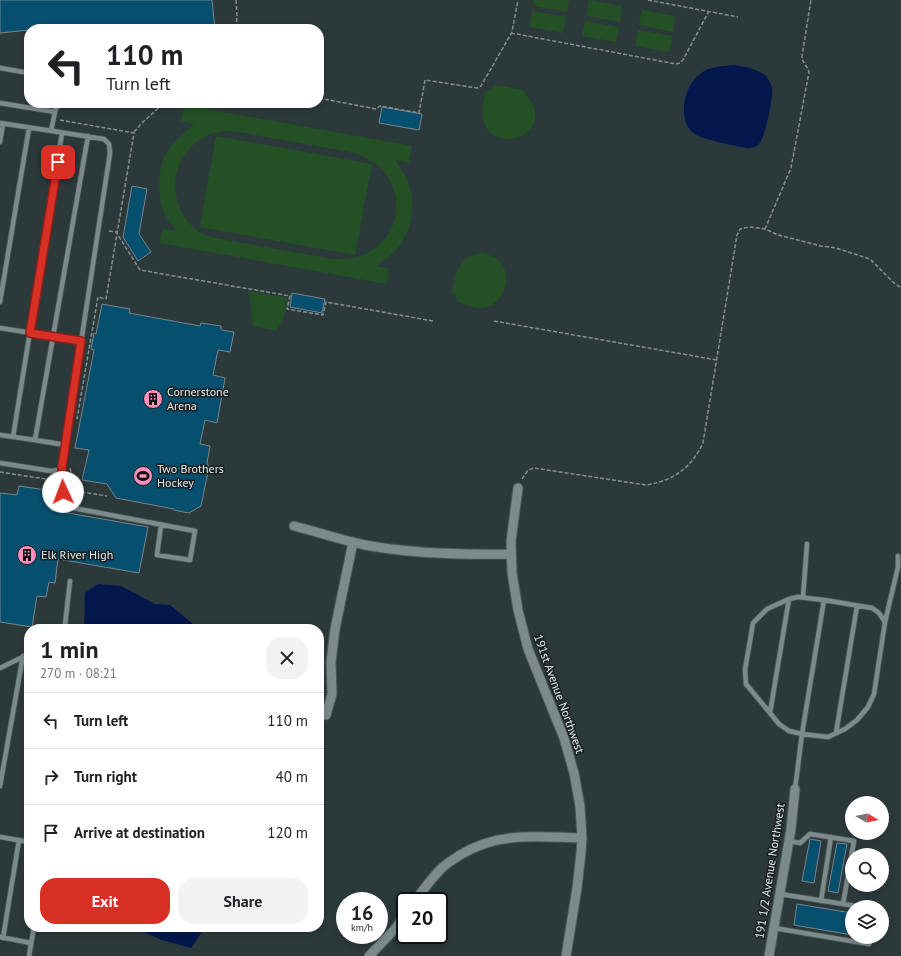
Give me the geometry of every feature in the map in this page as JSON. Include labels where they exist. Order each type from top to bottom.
[{"type":"street","name":"191st Avenue Northwest","points":[[518,488],[512,526],[514,591],[522,630],[562,732],[574,773],[580,806],[582,838],[577,888],[566,956]]},
{"type":"street","points":[[294,526],[353,542],[380,547],[417,551],[512,554]]},
{"type":"street","points":[[326,715],[332,694],[331,662],[335,629],[353,542]]},
{"type":"street","name":"191 1/2 Avenue Northwest","points":[[769,956],[789,841],[795,789]]},
{"type":"street","points":[[422,892],[440,869],[451,860],[471,849],[492,841],[519,836],[582,838]]},
{"type":"street","points":[[369,956],[396,928]]},
{"type":"lane","points":[[0,68],[24,72]]},
{"type":"lane","points":[[0,103],[24,107]]},
{"type":"lane","points":[[31,108],[55,112]]},
{"type":"lane","points":[[51,131],[56,108]]},
{"type":"lane","points":[[0,142],[2,124],[88,136],[104,139],[109,144],[110,153],[62,467],[64,501],[68,507],[195,531],[190,560],[157,555],[161,525]]},
{"type":"lane","points":[[0,302],[29,128]]},
{"type":"lane","points":[[12,436],[62,133]]},
{"type":"lane","points":[[35,440],[88,136]]},
{"type":"lane","points":[[0,328],[81,341]]},
{"type":"lane","points":[[0,435],[65,445]]},
{"type":"lane","points":[[0,463],[51,471],[58,470],[62,467]]},
{"type":"lane","points":[[803,597],[807,544]]},
{"type":"lane","points":[[885,622],[879,613],[872,608],[803,597],[789,599],[767,609],[753,624],[746,670],[746,684],[779,724],[788,731],[828,737],[845,729],[857,720],[868,707],[874,694],[885,622],[898,567],[898,556]]},
{"type":"lane","points":[[65,624],[70,581]]},
{"type":"lane","points":[[770,713],[789,599]]},
{"type":"lane","points":[[795,789],[802,734],[824,600]]},
{"type":"lane","points":[[836,733],[857,606]]},
{"type":"lane","points":[[0,668],[23,656]]},
{"type":"lane","points":[[0,786],[23,656]]},
{"type":"lane","points":[[780,894],[843,904],[854,841],[810,834],[800,843],[789,841]]},
{"type":"lane","points":[[0,837],[24,841]]},
{"type":"lane","points":[[821,901],[831,837]]},
{"type":"lane","points":[[19,840],[2,937],[31,942]]},
{"type":"lane","points":[[774,928],[845,940]]},
{"type":"lane","points":[[29,956],[33,932]]},
{"type":"path","points":[[236,0],[236,24]]},
{"type":"path","points":[[324,99],[376,109],[380,106],[418,112],[425,80],[477,88],[481,86],[511,33],[518,0]]},
{"type":"path","points":[[648,0],[738,17]]},
{"type":"path","points":[[765,229],[792,161],[809,72],[802,61],[802,56],[811,0]]},
{"type":"path","points":[[511,33],[676,64],[683,60],[709,11]]},
{"type":"path","points":[[134,133],[143,122],[158,108]]},
{"type":"path","points":[[518,488],[522,477],[528,470],[534,468],[646,485],[659,483],[673,477],[689,466],[703,443],[737,235],[740,229],[749,227],[765,229],[778,235],[821,246],[836,248],[870,258],[893,282],[901,288]]},
{"type":"path","points":[[109,231],[116,232],[140,270],[290,296],[287,309],[323,316],[326,302],[433,321]]},
{"type":"path","points":[[494,321],[717,360]]},
{"type":"path","points":[[0,472],[52,480],[56,484]]},
{"type":"green space","points":[[534,0],[569,0],[567,12],[533,6]]},
{"type":"green space","points":[[589,0],[622,6],[620,22],[586,16]]},
{"type":"green space","points":[[642,10],[675,16],[673,32],[639,25]]},
{"type":"green space","points":[[532,11],[566,17],[563,33],[529,27]]},
{"type":"green space","points":[[585,21],[619,27],[616,42],[582,36]]},
{"type":"green space","points":[[638,30],[672,36],[669,52],[635,46]]},
{"type":"green space","points":[[496,85],[523,90],[533,105],[535,117],[532,126],[526,133],[517,138],[506,139],[497,137],[488,130],[483,120],[482,110],[485,92]]},
{"type":"green space","points":[[183,108],[201,108],[412,146],[409,163],[396,160],[407,179],[410,188],[412,198],[412,216],[410,225],[402,242],[394,252],[377,266],[389,269],[387,284],[160,243],[162,229],[176,231],[163,210],[159,192],[162,163],[170,147],[194,124],[181,121]],"holes":[[[225,131],[239,132],[350,152],[373,162],[388,177],[395,195],[396,214],[389,232],[376,247],[357,257],[332,259],[207,236],[195,229],[185,217],[178,204],[175,191],[176,177],[180,164],[187,152],[197,142],[210,134]]]},
{"type":"green space","points":[[216,136],[372,164],[355,255],[200,227]]},
{"type":"green space","points":[[484,253],[496,258],[502,264],[506,279],[505,287],[497,301],[491,305],[480,308],[459,302],[452,292],[458,270],[464,260],[469,256]]},
{"type":"green space","points":[[249,291],[287,298],[284,317],[276,331],[253,326]]},
{"type":"shaded area","points":[[735,65],[763,74],[768,78],[772,87],[766,127],[761,141],[758,145],[751,148],[721,143],[696,135],[686,122],[684,114],[684,104],[689,87],[700,74],[708,69]]},
{"type":"shaded area","points":[[98,584],[121,586],[155,604],[170,605],[193,624],[84,624],[85,593]]},
{"type":"shaded area","points":[[144,932],[202,932],[191,948],[162,940]]},
{"type":"building","points":[[0,0],[212,0],[214,24],[24,24],[24,31],[0,33]]},
{"type":"building","points":[[382,107],[422,114],[419,130],[379,123]]},
{"type":"building","points":[[132,186],[147,189],[139,234],[151,252],[138,261],[123,237]]},
{"type":"building","points":[[292,293],[325,299],[322,313],[290,307]]},
{"type":"building","name":"Cornerstone Arena","points":[[102,304],[130,309],[129,313],[200,326],[201,323],[221,326],[221,330],[234,332],[230,352],[218,350],[213,375],[225,378],[217,423],[205,420],[200,444],[210,446],[207,463],[209,467],[201,506],[189,513],[116,498],[107,484],[82,480],[89,450],[75,448],[94,350],[91,349],[94,333],[96,334]]},
{"type":"building","points":[[19,486],[53,491],[51,510],[148,527],[139,573],[58,559],[55,583],[49,582],[46,597],[37,596],[32,624],[24,624],[24,626],[0,622],[0,493],[17,495]]},
{"type":"building","points":[[810,839],[821,841],[814,883],[802,881]]},
{"type":"building","points":[[837,843],[847,844],[845,848],[838,893],[828,891]]},
{"type":"building","points":[[797,904],[845,912],[845,934],[794,925]]},
{"type":"place","name":"Cornerstone Arena","points":[[153,399]]},
{"type":"place","name":"Two Brothers Hockey","points":[[143,476]]},
{"type":"place","name":"Elk River High","points":[[27,555]]},
{"type":"route","points":[[58,162],[30,333],[81,341],[62,467],[63,492]]}]
